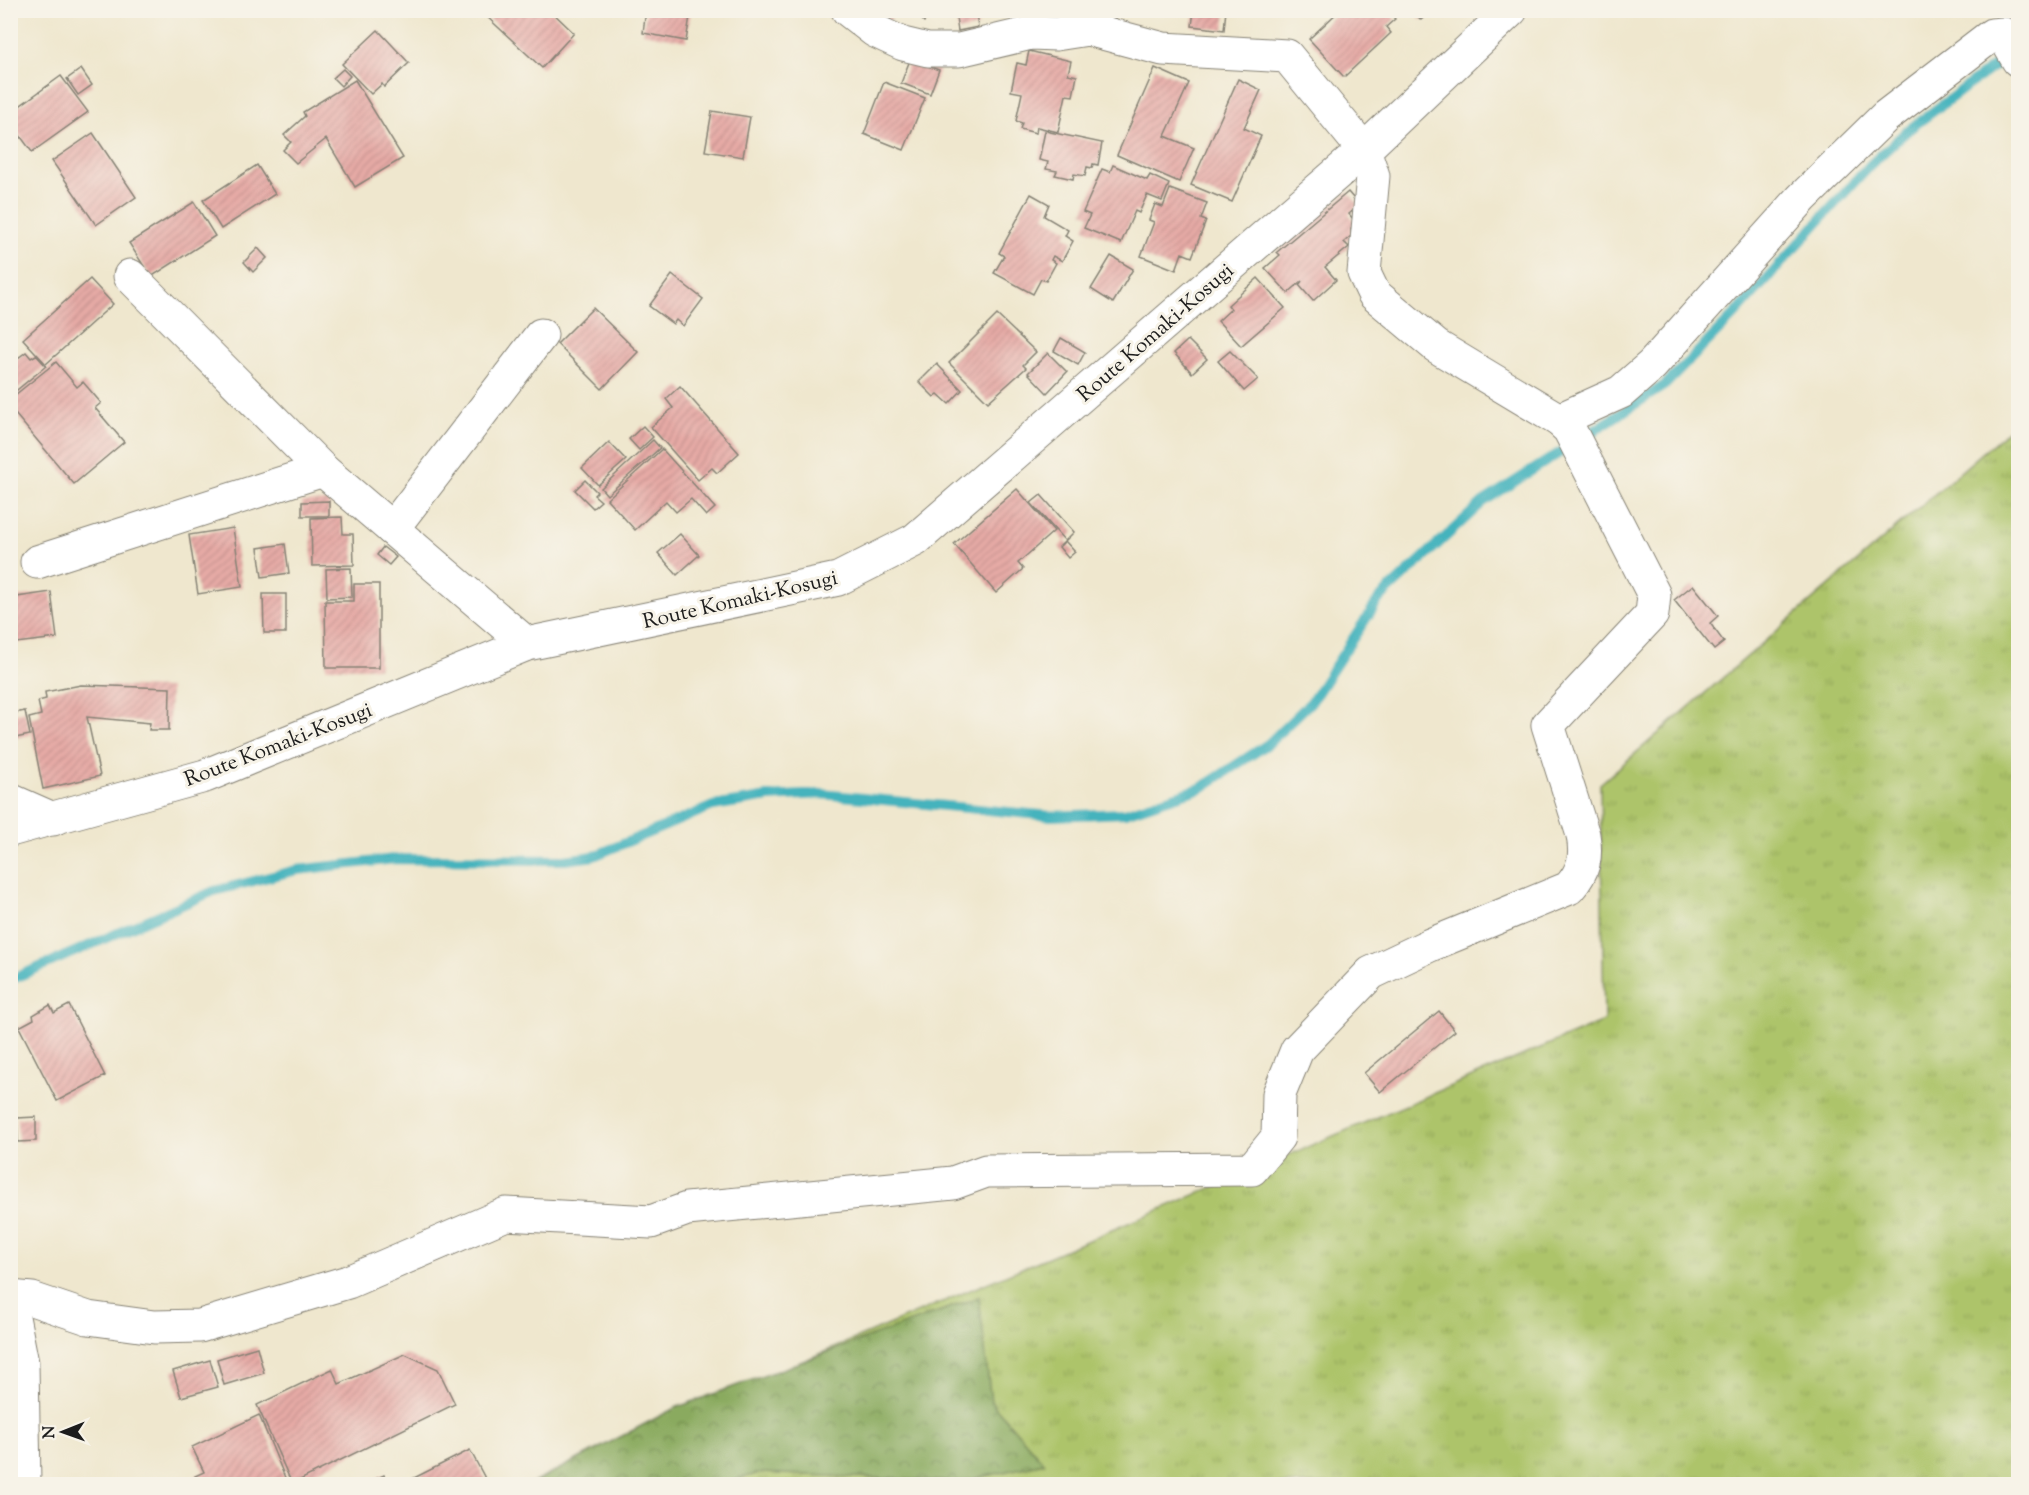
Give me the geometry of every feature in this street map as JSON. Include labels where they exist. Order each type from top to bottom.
[{"type":"street","points":[[10,1297],[32,1299],[88,1318],[154,1327],[200,1326],[348,1282],[506,1214],[651,1222],[687,1209],[953,1183],[986,1171],[1252,1169],[1278,1137],[1279,1094],[1297,1050],[1371,973],[1430,945],[1569,888],[1583,867],[1586,854],[1583,835],[1548,725],[1652,614],[1654,595],[1570,435],[1436,346],[1374,294],[1364,273],[1373,176],[1364,150],[1287,56],[1163,49],[1088,29],[1056,34],[1031,33],[959,50],[928,50],[903,44],[875,31],[848,10]]},
{"type":"street","name":"Route Komaki-Kosugi","points":[[10,830],[205,776],[527,644],[838,579],[915,540],[1364,150],[1511,10]]},
{"type":"street","points":[[1570,435],[1595,406],[1621,392],[1652,365],[1802,198],[1885,117],[1992,35],[2011,47]]},
{"type":"street","points":[[130,276],[323,470],[527,644]]},
{"type":"street","points":[[392,529],[541,335]]},
{"type":"street","points":[[37,562],[323,470]]},
{"type":"street","points":[[10,800],[52,819]]},
{"type":"street","points":[[10,1302],[21,1363],[24,1485]]},
{"type":"green space","points":[[2018,422],[2018,1484],[623,1484],[763,1378],[1604,1021],[1600,784]]},
{"type":"green space","points":[[979,1297],[991,1402],[1044,1463],[960,1482],[759,1473],[724,1484],[531,1484],[675,1408]]},
{"type":"building","points":[[487,10],[550,10],[574,33],[542,68],[484,14]]},
{"type":"building","points":[[646,10],[691,10],[686,41],[643,33]]},
{"type":"building","points":[[879,10],[899,10],[888,21]]},
{"type":"building","points":[[914,10],[937,10],[924,22]]},
{"type":"building","points":[[1015,10],[1065,10],[1065,13],[1016,20]]},
{"type":"building","points":[[1194,10],[1226,10],[1224,30],[1192,26]]},
{"type":"building","points":[[1340,10],[1387,10],[1395,19],[1386,27],[1391,33],[1344,77],[1309,39]]},
{"type":"building","points":[[1412,10],[1432,10],[1421,20]]},
{"type":"building","points":[[976,13],[978,27],[958,31],[956,17]]},
{"type":"building","points":[[378,30],[409,63],[384,87],[382,84],[371,94],[342,64]]},
{"type":"building","points":[[1029,51],[1071,61],[1068,74],[1077,76],[1073,96],[1066,95],[1058,132],[1037,127],[1036,133],[1020,129],[1022,123],[1016,121],[1022,93],[1011,91],[1017,63],[1026,65]]},
{"type":"building","points":[[910,60],[939,70],[930,94],[901,83]]},
{"type":"building","points":[[1155,68],[1189,83],[1165,136],[1194,148],[1179,182],[1117,155]]},
{"type":"building","points":[[81,69],[92,85],[78,95],[67,79]]},
{"type":"building","points":[[343,69],[350,76],[341,86],[333,78]]},
{"type":"building","points":[[61,76],[88,112],[32,152],[10,122],[10,113]]},
{"type":"building","points":[[1238,79],[1261,90],[1244,128],[1261,136],[1232,202],[1191,185]]},
{"type":"building","points":[[355,80],[403,158],[355,187],[326,139],[296,163],[283,150],[291,142],[284,135],[305,116],[303,112]]},
{"type":"building","points":[[884,82],[925,98],[904,150],[864,134]]},
{"type":"building","points":[[712,111],[750,117],[743,157],[705,151]]},
{"type":"building","points":[[1045,131],[1102,143],[1098,165],[1093,164],[1092,168],[1087,167],[1085,176],[1074,174],[1073,179],[1055,175],[1057,171],[1046,169],[1048,162],[1039,160]]},
{"type":"building","points":[[93,133],[136,197],[96,225],[52,161]]},
{"type":"building","points":[[257,165],[275,194],[221,229],[203,200]]},
{"type":"building","points":[[1113,165],[1147,180],[1150,175],[1169,184],[1162,201],[1147,195],[1139,213],[1135,211],[1121,243],[1084,228],[1090,215],[1083,212],[1102,169],[1110,172]]},
{"type":"building","points":[[1170,189],[1207,203],[1201,219],[1206,221],[1192,257],[1182,253],[1176,270],[1141,256],[1154,222],[1149,220],[1155,204],[1163,207]]},
{"type":"building","points":[[1348,192],[1359,205],[1349,214],[1357,224],[1351,229],[1351,236],[1344,242],[1349,247],[1325,267],[1336,280],[1313,301],[1299,285],[1302,281],[1288,293],[1265,268],[1280,255],[1277,252]]},
{"type":"building","points":[[1031,194],[1049,204],[1044,216],[1068,230],[1065,236],[1073,241],[1062,261],[1053,256],[1051,260],[1056,263],[1046,281],[1041,279],[1033,294],[994,273],[1004,256],[999,253]]},
{"type":"building","points":[[194,202],[215,236],[151,277],[129,243]]},
{"type":"building","points":[[258,248],[267,258],[253,272],[244,262]]},
{"type":"building","points":[[1111,256],[1133,269],[1113,303],[1091,289]]},
{"type":"building","points":[[672,275],[703,299],[683,326],[676,320],[673,324],[649,306]]},
{"type":"building","points":[[1258,278],[1285,308],[1241,346],[1218,321],[1231,309],[1228,305]]},
{"type":"building","points":[[90,279],[113,304],[46,364],[23,339]]},
{"type":"building","points":[[593,308],[638,352],[602,389],[557,344]]},
{"type":"building","points":[[997,315],[1036,352],[1023,365],[1026,368],[988,402],[949,363]]},
{"type":"building","points":[[1061,338],[1085,352],[1078,365],[1054,351]]},
{"type":"building","points":[[1188,340],[1207,359],[1192,373],[1174,353]]},
{"type":"building","points":[[1230,351],[1258,379],[1244,391],[1218,361]]},
{"type":"building","points":[[26,352],[31,358],[36,355],[46,366],[12,394],[10,364]]},
{"type":"building","points":[[1048,353],[1067,372],[1047,393],[1028,373]]},
{"type":"building","points":[[56,362],[77,387],[83,382],[101,403],[95,408],[124,442],[74,484],[10,408],[10,399]]},
{"type":"building","points":[[937,364],[962,390],[949,404],[938,394],[934,397],[919,382]]},
{"type":"building","points":[[680,386],[739,453],[717,473],[712,468],[698,480],[651,427],[673,408],[666,399]]},
{"type":"building","points":[[643,426],[653,437],[639,450],[629,439]]},
{"type":"building","points":[[653,440],[660,448],[607,495],[601,488]]},
{"type":"building","points":[[609,442],[626,460],[598,485],[582,468]]},
{"type":"building","points":[[662,449],[715,508],[706,516],[691,499],[676,512],[666,501],[635,530],[607,499]]},
{"type":"building","points":[[585,480],[597,492],[594,495],[601,501],[593,508],[575,490]]},
{"type":"building","points":[[1017,489],[1054,531],[1018,563],[1023,569],[996,593],[954,544]]},
{"type":"building","points":[[1041,495],[1074,532],[1065,541],[1031,503]]},
{"type":"building","points":[[329,501],[329,516],[302,516],[302,502]]},
{"type":"building","points":[[342,517],[343,534],[353,534],[354,565],[312,566],[311,518]]},
{"type":"building","points":[[233,528],[242,587],[198,594],[189,535]]},
{"type":"building","points":[[680,534],[699,555],[677,575],[658,553]]},
{"type":"building","points":[[1065,541],[1075,552],[1068,558],[1059,547]]},
{"type":"building","points":[[285,544],[289,573],[262,577],[258,548]]},
{"type":"building","points":[[383,547],[396,557],[389,565],[377,555]]},
{"type":"building","points":[[351,568],[352,597],[327,598],[326,569]]},
{"type":"building","points":[[354,584],[379,584],[379,668],[326,668],[325,601],[354,601]]},
{"type":"building","points":[[1693,585],[1718,616],[1710,623],[1724,642],[1714,650],[1674,600]]},
{"type":"building","points":[[51,592],[57,638],[16,643],[10,598]]},
{"type":"building","points":[[263,594],[286,594],[286,633],[264,633]]},
{"type":"building","points":[[81,685],[170,688],[169,730],[149,730],[150,723],[87,717],[100,776],[43,789],[29,718],[41,715],[38,701],[46,699],[45,692]]},
{"type":"building","points":[[25,711],[30,735],[10,739],[10,714]]},
{"type":"building","points":[[50,1005],[54,1013],[69,1005],[105,1076],[57,1101],[19,1027],[34,1019],[33,1015]]},
{"type":"building","points":[[1439,1011],[1455,1031],[1380,1092],[1364,1073]]},
{"type":"building","points":[[36,1117],[36,1141],[18,1142],[17,1118]]},
{"type":"building","points":[[257,1347],[264,1373],[224,1385],[217,1359]]},
{"type":"building","points":[[405,1354],[438,1369],[455,1404],[292,1484],[257,1405],[332,1369],[339,1384]]},
{"type":"building","points":[[210,1360],[218,1387],[181,1397],[173,1371]]},
{"type":"building","points":[[259,1415],[286,1480],[276,1484],[199,1484],[195,1476],[204,1472],[192,1447]]},
{"type":"building","points":[[470,1450],[488,1484],[402,1484]]},
{"type":"building","points":[[384,1475],[388,1484],[365,1484]]},
{"type":"waterway","points":[[10,980],[214,891],[297,870],[395,859],[565,860],[594,856],[713,806],[768,797],[821,794],[1051,816],[1125,813],[1201,788],[1268,744],[1312,701],[1379,599],[1483,502],[1665,385],[1737,312],[1869,166],[1907,131],[2010,54]]}]
